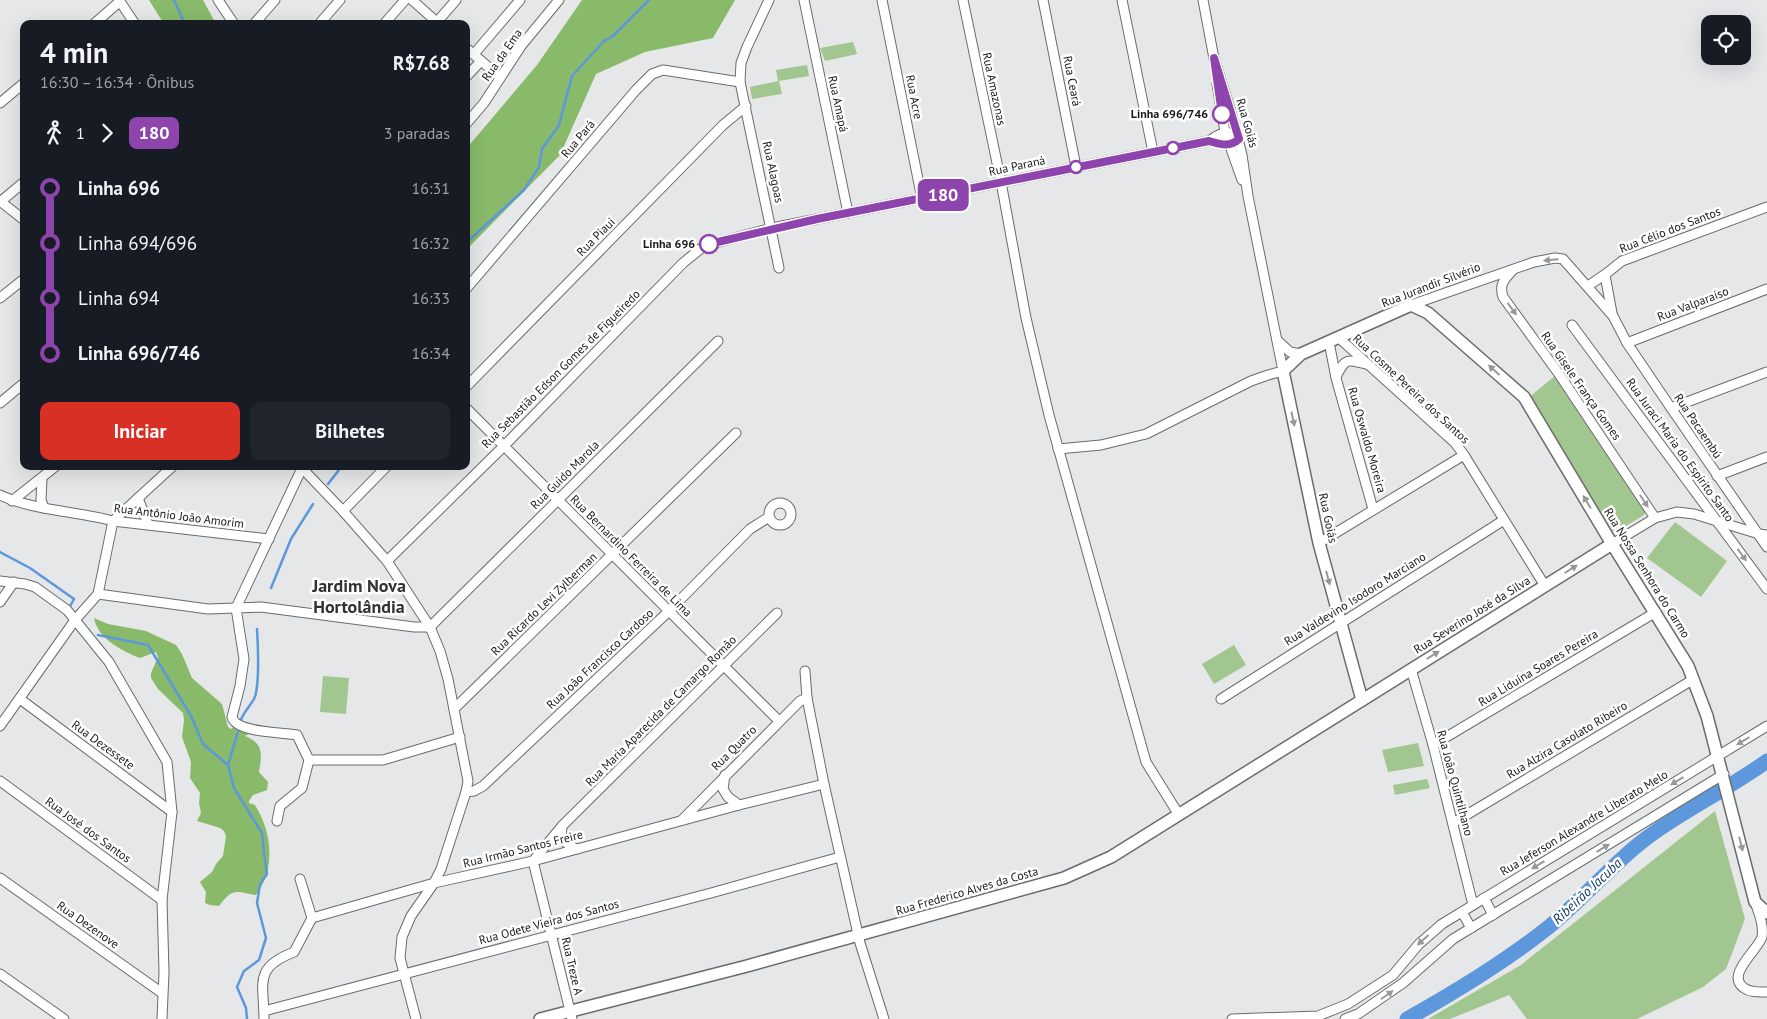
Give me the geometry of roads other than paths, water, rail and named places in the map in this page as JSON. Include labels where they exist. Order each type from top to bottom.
[{"type":"main road","name":"Rua Jurandir Silvério","points":[[1283,371],[1301,354],[1411,305]]},
{"type":"main road","name":"Rua Nossa Senhora do Carmo","points":[[1411,305],[1428,313],[1524,397],[1621,559],[1656,612],[1688,666],[1707,716],[1755,902]]},
{"type":"main road","name":"Rua Goiás","points":[[1283,371],[1319,543],[1362,700]]},
{"type":"main road","name":"Rua Severino José da Silva","points":[[1362,700],[1612,544]]},
{"type":"main road","points":[[1597,553],[1609,554],[1621,559]]},
{"type":"main road","name":"Rua Frederico Alves da Costa","points":[[540,1019],[571,1015],[1064,878],[1111,857],[1362,700]]},
{"type":"main road","points":[[1755,902],[1767,913]]},
{"type":"street","points":[[218,0],[231,20]]},
{"type":"street","points":[[258,20],[275,0]]},
{"type":"street","points":[[322,20],[340,0]]},
{"type":"street","points":[[388,20],[405,0]]},
{"type":"street","points":[[412,0],[435,20]]},
{"type":"street","points":[[440,20],[456,0]]},
{"type":"street","points":[[500,77],[470,51],[520,0]]},
{"type":"street","name":"Rua da Ema","points":[[470,119],[484,103],[521,46],[559,0]]},
{"type":"street","points":[[740,82],[741,63],[747,46],[769,0]]},
{"type":"street","name":"Rua Amapá","points":[[804,0],[848,213]]},
{"type":"street","name":"Rua Acre","points":[[882,0],[922,199]]},
{"type":"street","name":"Rua Amazonas","points":[[964,0],[1026,318],[1058,449],[1146,762],[1178,815]]},
{"type":"street","name":"Rua Ceará","points":[[1043,0],[1076,167]]},
{"type":"street","points":[[1122,0],[1153,152]]},
{"type":"street","name":"Rua Goiás","points":[[1203,0],[1225,132],[1248,196]]},
{"type":"street","points":[[98,20],[119,1],[132,20]]},
{"type":"street","name":"Rua Goiás","points":[[1214,58],[1239,138],[1248,196],[1283,371]]},
{"type":"street","points":[[470,73],[481,61]]},
{"type":"street","name":"Rua Pará","points":[[470,284],[636,90],[652,74],[663,70],[740,82]]},
{"type":"street","name":"Rua Alagoas","points":[[740,82],[779,268]]},
{"type":"street","points":[[0,103],[20,86]]},
{"type":"street","name":"Rua Piaui","points":[[470,383],[723,125],[746,106]]},
{"type":"street","points":[[1225,132],[1233,133],[1239,138],[1229,145]]},
{"type":"street","name":"Rua Paraná","points":[[772,228],[1209,141],[1225,132]]},
{"type":"street","name":"Rua Paraná","points":[[1209,141],[1229,145]]},
{"type":"street","points":[[20,185],[0,201],[20,217]]},
{"type":"street","name":"Rua Célio dos Santos","points":[[1588,286],[1622,261],[1767,207]]},
{"type":"street","name":"Rua Sebastião Edson Gomes de Figueiredo","points":[[387,561],[504,446],[683,263],[704,246],[772,228]]},
{"type":"street","name":"Rua Jurandir Silvério","points":[[1411,305],[1514,269],[1555,258],[1563,260],[1588,286]]},
{"type":"street","name":"Rua Gisele França Gomes","points":[[1514,269],[1501,286],[1503,297],[1559,374],[1655,518]]},
{"type":"street","name":"Rua Pacaembú","points":[[1604,275],[1612,316]]},
{"type":"street","points":[[0,298],[20,282]]},
{"type":"street","name":"Rua Pacaembú","points":[[1588,286],[1612,316],[1627,343],[1717,476],[1763,534],[1767,547]]},
{"type":"street","name":"Rua Valparaíso","points":[[1627,343],[1767,289]]},
{"type":"street","name":"Rua Juraci Maria do Espírito Santo","points":[[1572,325],[1767,589]]},
{"type":"street","points":[[1277,340],[1290,352],[1301,354]]},
{"type":"street","name":"Rua Cosme Pereira dos Santos","points":[[1334,340],[1366,364],[1455,443],[1545,586]]},
{"type":"street","name":"Rua Oswaldo Moreira","points":[[1334,340],[1336,378],[1373,509]]},
{"type":"street","name":"Rua Guido Marola","points":[[430,627],[718,341]]},
{"type":"street","name":"Rua Oswaldo Moreira","points":[[1336,378],[1344,362],[1348,360],[1366,364]]},
{"type":"street","points":[[1058,449],[1101,445],[1146,434],[1251,381],[1283,371]]},
{"type":"street","points":[[1671,408],[1767,372]]},
{"type":"street","points":[[0,403],[20,386]]},
{"type":"street","name":"Rua Bernardino Ferreira de Lima","points":[[470,412],[779,721]]},
{"type":"street","name":"Rua Ricardo Levi Zylberman","points":[[454,708],[736,434]]},
{"type":"street","points":[[1319,543],[1464,455]]},
{"type":"street","points":[[1717,476],[1767,457]]},
{"type":"street","points":[[12,501],[52,470]]},
{"type":"street","points":[[0,726],[75,620],[98,594],[112,521],[169,470]]},
{"type":"street","points":[[277,821],[280,806],[302,788],[309,760],[297,735],[249,729],[235,722],[232,717],[240,686],[244,659],[236,608],[300,470]]},
{"type":"street","points":[[304,470],[387,561],[430,627],[440,651],[460,737],[468,781],[466,792],[441,869],[434,883],[411,916],[402,937],[400,958],[416,1019]]},
{"type":"street","points":[[343,511],[384,470]]},
{"type":"street","points":[[42,479],[41,500],[44,508]]},
{"type":"street","name":"Rua Antônio João Amorim","points":[[0,495],[12,501],[90,515],[112,521],[269,539]]},
{"type":"street","points":[[138,498],[148,524]]},
{"type":"street","name":"Rua Severino José da Silva","points":[[1612,544],[1655,518],[1677,512],[1694,514],[1763,534]]},
{"type":"street","name":"Rua João Francisco Cardoso","points":[[466,792],[474,791],[483,786],[668,612],[750,529],[769,517]]},
{"type":"street","name":"Rua Valdevino Isodoro Marciano","points":[[1221,699],[1504,520]]},
{"type":"street","points":[[0,582],[14,582],[35,588],[56,602],[75,620],[109,662],[167,762],[172,812],[162,900],[164,972],[162,1019]]},
{"type":"street","points":[[0,602],[14,582]]},
{"type":"street","points":[[98,594],[208,610],[261,607],[414,627],[430,627]]},
{"type":"street","name":"Rua Liduína Soares Pereira","points":[[1433,746],[1656,612]]},
{"type":"street","name":"Rua Maria Aparecida de Camargo Romão","points":[[533,861],[562,826],[777,613]]},
{"type":"street","name":"Rua João Quintilhano","points":[[1411,669],[1433,746],[1473,905]]},
{"type":"street","points":[[805,671],[808,698],[824,784],[840,857],[858,935],[884,1019]]},
{"type":"street","name":"Rua Alzira Casolato Ribeiro","points":[[1453,823],[1694,679]]},
{"type":"street","name":"Rua Quatro","points":[[682,821],[779,721],[800,701],[808,698]]},
{"type":"street","name":"Rua Dezessete","points":[[20,699],[172,812]]},
{"type":"street","name":"Rua Jeferson Alexandre Liberato Melo","points":[[1232,1019],[1318,1016],[1348,1004],[1393,975],[1418,944],[1442,924],[1767,726]]},
{"type":"street","points":[[309,760],[382,760],[460,737]]},
{"type":"street","points":[[725,775],[723,789],[728,797],[739,805]]},
{"type":"street","points":[[1345,1019],[1358,1014],[1403,984],[1453,939],[1724,778]]},
{"type":"street","name":"Rua José dos Santos","points":[[0,781],[162,900]]},
{"type":"street","name":"Rua Irmão Santos Freire","points":[[312,918],[434,883],[533,861],[824,784]]},
{"type":"street","points":[[562,826],[561,836],[563,840],[577,849]]},
{"type":"street","name":"Rua Odete Vieira dos Santos","points":[[264,1015],[404,973],[711,893],[840,857]]},
{"type":"street","name":"Rua Treze A","points":[[533,861],[571,1015]]},
{"type":"street","name":"Rua Dezenove","points":[[0,878],[162,993]]},
{"type":"street","points":[[264,1015],[261,984],[265,974],[270,964],[278,958],[294,952],[312,918],[300,878]]},
{"type":"street","points":[[1484,898],[1493,915]]},
{"type":"street","points":[[1755,902],[1760,917],[1762,936],[1739,972],[1738,979],[1741,986],[1747,990],[1767,992]]},
{"type":"street","points":[[1462,912],[1472,928]]},
{"type":"street","points":[[1748,959],[1767,939]]},
{"type":"street","points":[[0,974],[64,1019]]},
{"type":"waterway","points":[[174,0],[183,20]]},
{"type":"waterway","points":[[470,239],[524,190],[539,167],[542,149],[559,125],[572,76],[604,41],[613,36],[649,0]]},
{"type":"waterway","points":[[328,484],[339,470]]},
{"type":"waterway","points":[[271,588],[291,539],[313,504]]},
{"type":"waterway","points":[[0,552],[30,568],[74,599],[69,608]]},
{"type":"waterway","points":[[240,723],[242,716],[256,693],[258,665],[257,629]]},
{"type":"waterway","points":[[98,635],[148,645],[191,716],[203,744],[228,765]]},
{"type":"waterway","points":[[239,728],[228,765],[234,788],[262,833],[267,874],[260,884],[257,903],[266,938],[259,960],[244,971],[237,987],[246,1008],[247,1019]]},
{"type":"waterway","name":"Ribeirão Jacuba","points":[[1407,1019],[1462,987],[1516,952],[1561,917],[1634,848],[1666,824],[1767,761]]},
{"type":"place","name":"Linha 696/746","points":[[1222,114]]},
{"type":"place","name":"Linha 696","points":[[709,244]]},
{"type":"district","name":"Jardim Nova Hortolândia","points":[[359,596]]}]
